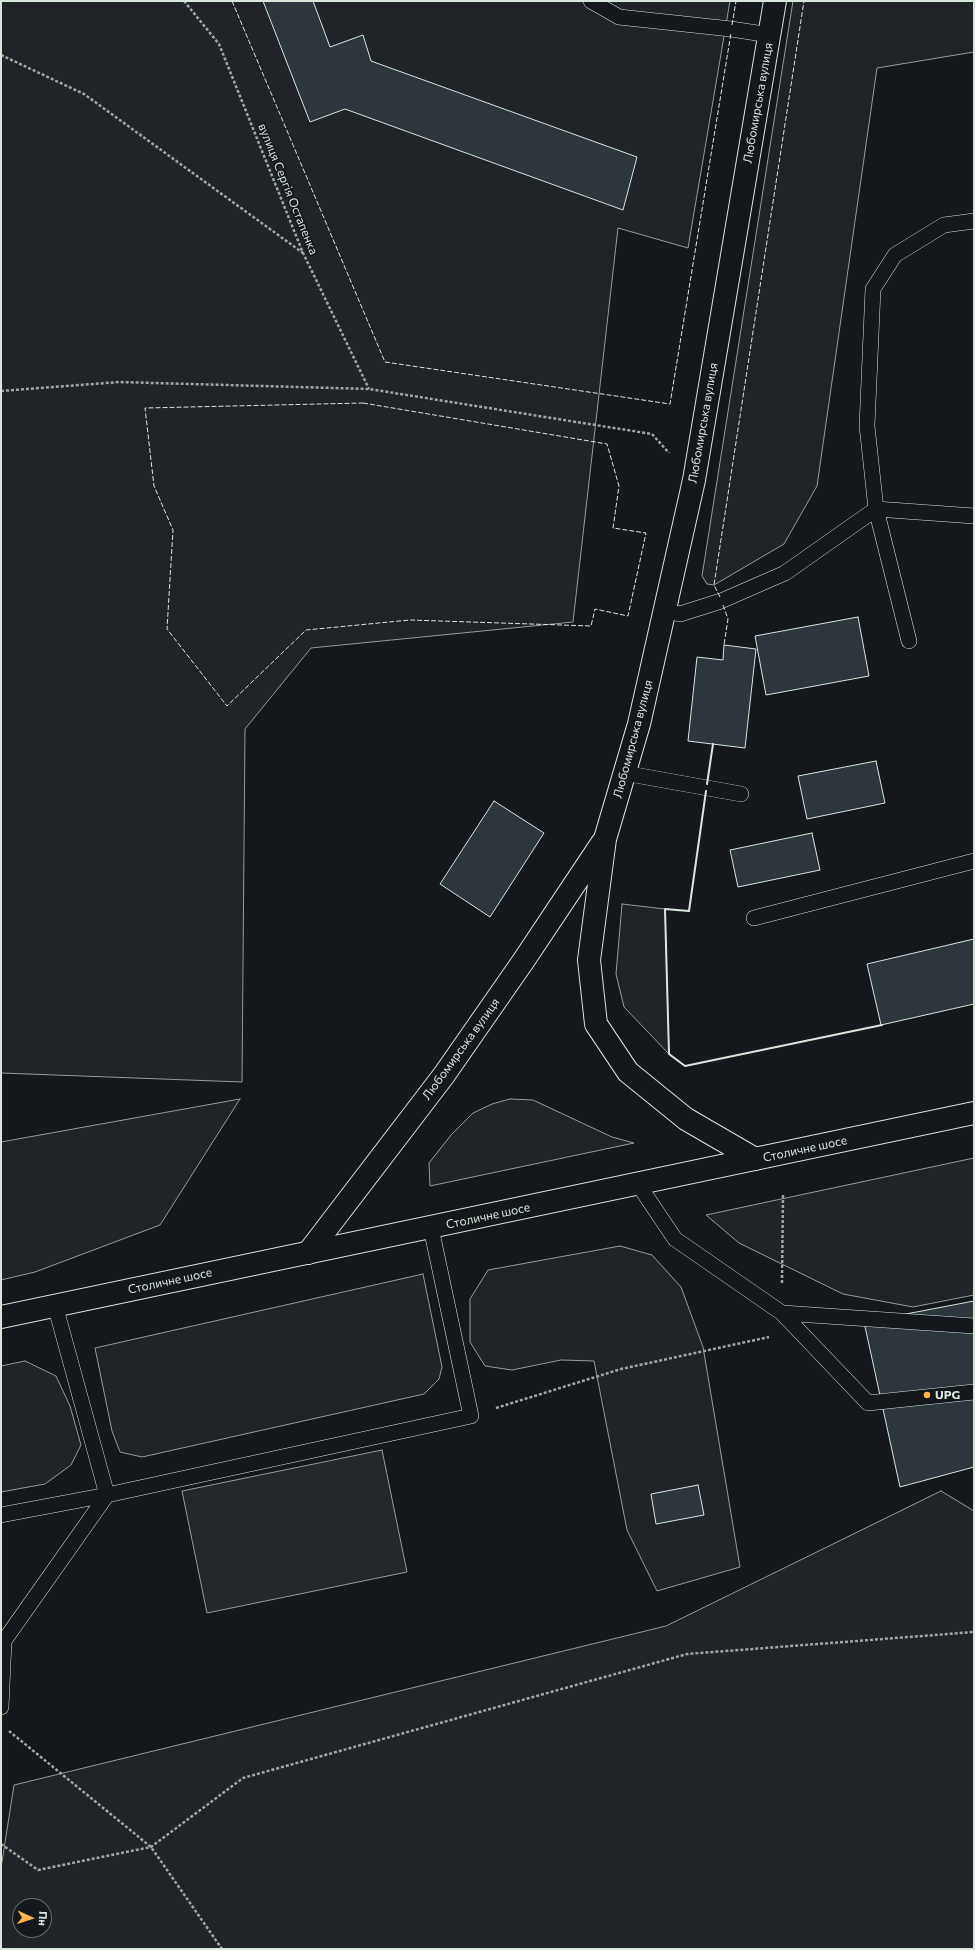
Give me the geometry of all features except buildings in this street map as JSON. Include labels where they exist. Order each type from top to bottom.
[{"type":"street","name":"Любомирська вулиця","points":[[755,1159],[686,1119],[628,1072],[596,1024],[589,960],[605,839],[639,724],[694,480],[775,1]]},
{"type":"street","name":"Любомирська вулиця","points":[[308,1252],[444,1075],[524,960],[605,839]]},
{"type":"street","name":"Столичне шосе","points":[[1,1317],[974,1113]]},
{"type":"lane","points":[[591,1],[619,17],[731,29],[770,36]]},
{"type":"lane","points":[[909,641],[876,509],[867,426],[873,288],[895,255],[944,225],[974,221]]},
{"type":"lane","points":[[664,611],[680,614],[701,608],[722,601],[785,573],[876,509],[974,516]]},
{"type":"lane","points":[[624,773],[741,794]]},
{"type":"lane","points":[[754,918],[974,861]]},
{"type":"lane","points":[[638,1184],[675,1239],[782,1313],[868,1402],[974,1392]]},
{"type":"lane","points":[[1,1515],[107,1495],[471,1416],[431,1228]]},
{"type":"lane","points":[[55,1305],[107,1495]]},
{"type":"lane","points":[[782,1313],[974,1326]]},
{"type":"lane","points":[[1,1707],[4,1640],[107,1495]]},
{"type":"path","name":"вулиця Сергія Остапенка","points":[[184,1],[219,44],[303,253],[369,389]]},
{"type":"path","points":[[1,55],[84,94],[303,253]]},
{"type":"path","points":[[1,391],[119,382],[369,389],[652,434],[694,480]]},
{"type":"path","points":[[782,1313],[783,1195]]},
{"type":"path","points":[[471,1416],[621,1369],[799,1330]]},
{"type":"path","points":[[1,1844],[38,1870],[151,1847],[242,1778],[687,1654],[974,1632]]},
{"type":"path","points":[[7,1730],[151,1847],[222,1949]]},
{"type":"shaded area","points":[[1,1],[730,1],[688,248],[618,228],[573,622],[311,648],[245,729],[242,1082],[1,1073]]},
{"type":"shaded area","points":[[793,1],[974,1],[974,52],[877,68],[817,486],[784,544],[714,585],[707,584],[702,576]]},
{"type":"shaded area","points":[[622,904],[665,909],[669,1054],[624,1007],[616,974]]},
{"type":"shaded area","points":[[240,1099],[160,1225],[35,1272],[1,1280],[1,1142]]},
{"type":"shaded area","points":[[510,1099],[533,1100],[612,1137],[634,1143],[430,1186],[429,1163],[451,1135],[473,1113],[492,1104]]},
{"type":"shaded area","points":[[974,1158],[974,1295],[913,1307],[843,1294],[739,1243],[706,1215]]},
{"type":"shaded area","points":[[620,1246],[652,1255],[681,1287],[703,1347],[740,1567],[657,1591],[627,1530],[594,1361],[561,1360],[512,1370],[485,1366],[470,1342],[470,1299],[488,1270]]},
{"type":"shaded area","points":[[423,1274],[442,1367],[439,1379],[424,1394],[142,1457],[120,1452],[112,1431],[95,1348]]},
{"type":"shaded area","points":[[25,1361],[56,1376],[70,1406],[81,1445],[71,1465],[45,1484],[1,1492],[1,1366]]},
{"type":"shaded area","points":[[382,1450],[407,1572],[207,1613],[182,1491]]},
{"type":"shaded area","points":[[941,1491],[974,1511],[974,1949],[1,1949],[1,1868],[14,1785],[666,1626]]},
{"type":"fence","points":[[232,1],[385,362],[670,404],[731,33]]},
{"type":"fence","points":[[732,25],[736,1]]},
{"type":"fence","points":[[720,597],[714,585],[804,1]]},
{"type":"fence","points":[[363,403],[607,444],[619,486],[613,528],[646,533],[628,616],[595,609],[591,626],[410,620],[306,630],[227,706],[167,629],[173,530],[154,486],[145,408],[363,403]]},
{"type":"fence","points":[[723,605],[728,619],[724,645]]},
{"type":"wall","points":[[707,784],[713,744]]},
{"type":"wall","points":[[706,791],[689,911],[665,909],[669,1054],[685,1066],[882,1025]]},
{"type":"place","name":"UPG","points":[[927,1395]]}]
